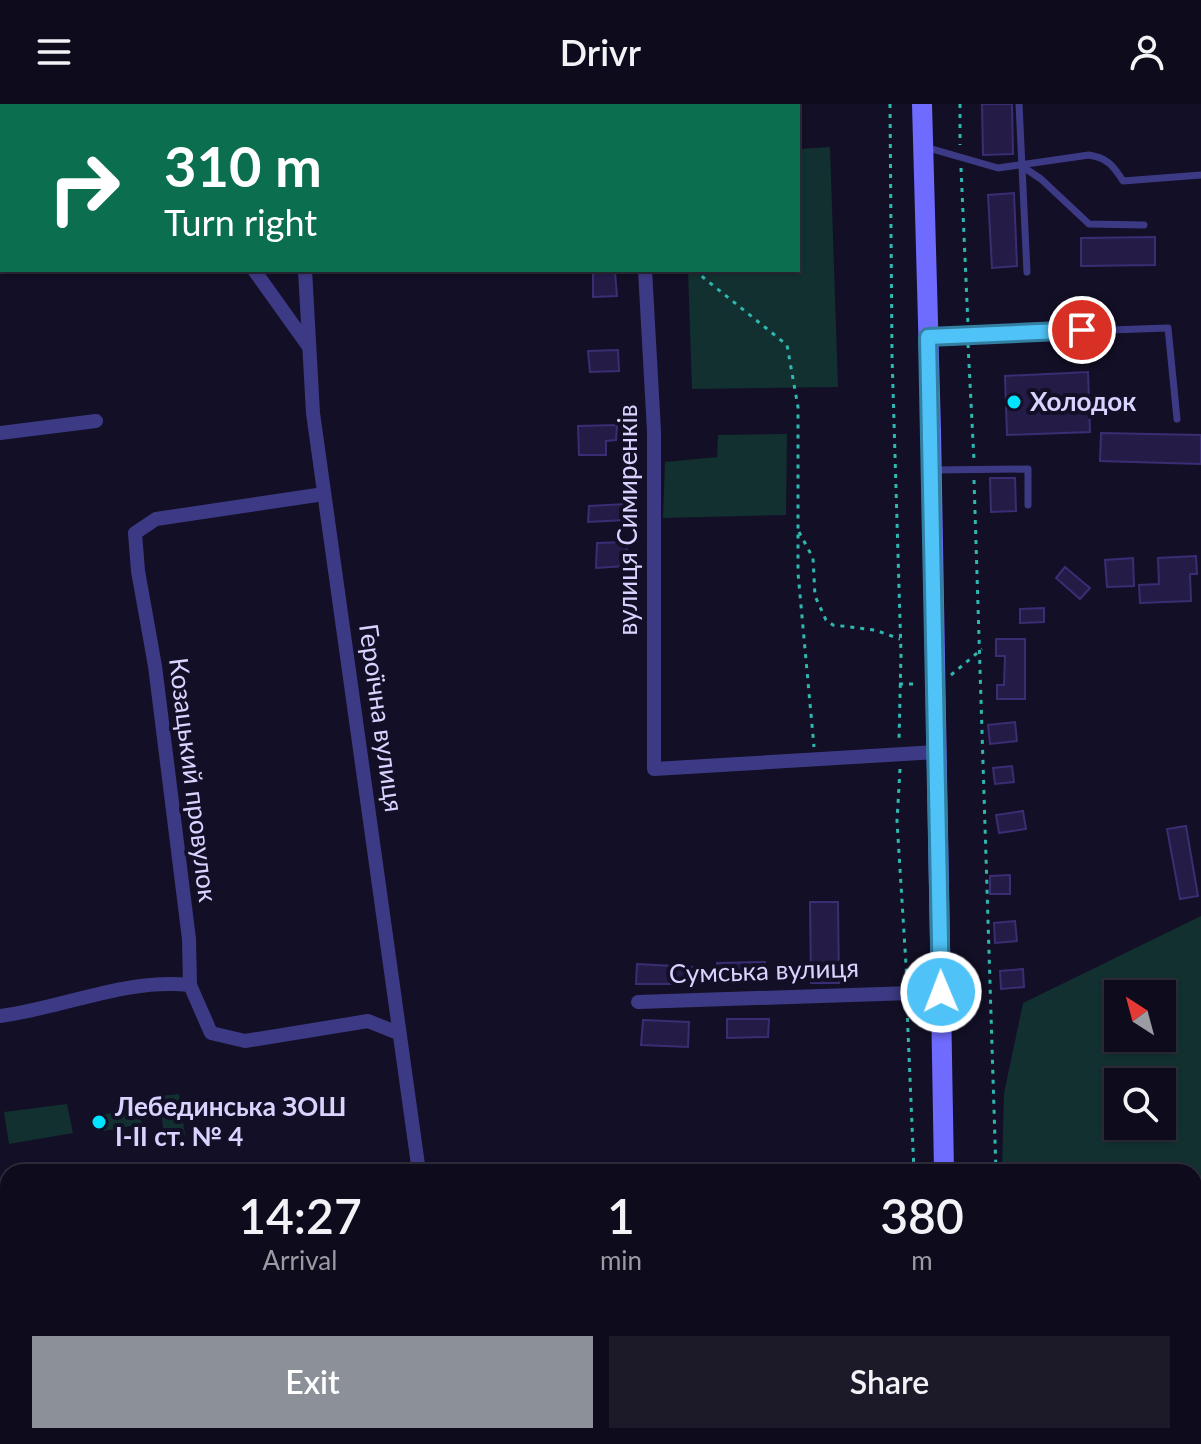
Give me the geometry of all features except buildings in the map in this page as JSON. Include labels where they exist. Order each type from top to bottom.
[{"type":"main road","points":[[922,104],[932,470],[944,1164]]},
{"type":"street","points":[[255,272],[309,347]]},
{"type":"street","name":"Героїчна вулиця","points":[[305,272],[309,347],[324,494],[418,1164]]},
{"type":"street","name":"вулиця Симиренків","points":[[645,272],[654,431],[654,769],[815,759]]},
{"type":"street","points":[[0,433],[96,421]]},
{"type":"street","name":"Козацький провулок","points":[[324,494],[156,519],[135,533],[189,939],[190,985],[211,1033],[245,1041],[313,1027],[368,1021],[398,1033]]},
{"type":"street","points":[[815,759],[937,752]]},
{"type":"street","points":[[0,1016],[32,1012],[128,987],[168,983],[190,985]]},
{"type":"street","name":"Сумська вулиця","points":[[638,1002],[941,992]]},
{"type":"lane","points":[[1019,104],[1027,272]]},
{"type":"lane","points":[[923,146],[998,168],[1089,155],[1104,158],[1114,166],[1123,181],[1201,175]]},
{"type":"lane","points":[[1020,165],[1041,179],[1089,224],[1144,225]]},
{"type":"lane","points":[[928,337],[968,333],[1168,328],[1177,419]]},
{"type":"lane","points":[[932,470],[1028,469],[1028,505]]},
{"type":"path","points":[[890,104],[892,356],[898,473],[900,639],[898,738],[901,754],[897,821],[914,1164]]},
{"type":"path","points":[[960,104],[982,649],[996,1164]]},
{"type":"path","points":[[696,272],[787,345],[798,407],[798,573],[815,759]]},
{"type":"path","points":[[799,531],[813,558],[815,596],[826,620],[833,625],[875,630],[900,639]]},
{"type":"path","points":[[950,677],[982,649]]},
{"type":"path","points":[[899,684],[926,684]]},
{"type":"green space","points":[[830,147],[838,387],[692,389],[688,272],[800,272],[800,149]]},
{"type":"green space","points":[[787,434],[786,515],[663,518],[665,462],[717,457],[718,435]]},
{"type":"green space","points":[[1201,916],[1201,1164],[1002,1164],[1004,1093],[1023,1003]]},
{"type":"green space","points":[[179,1094],[185,1135],[164,1138],[160,1096]]},
{"type":"green space","points":[[67,1104],[73,1133],[9,1144],[4,1112]]},
{"type":"green space","points":[[138,1108],[142,1124],[104,1131],[102,1115]]},
{"type":"place","name":"Холодок","points":[[1014,402]]},
{"type":"place","name":"Лебединська ЗОШ І-ІІ ст. № 4","points":[[99,1122]]},
{"type":"route","points":[[941,992],[928,337],[1082,330]]}]
